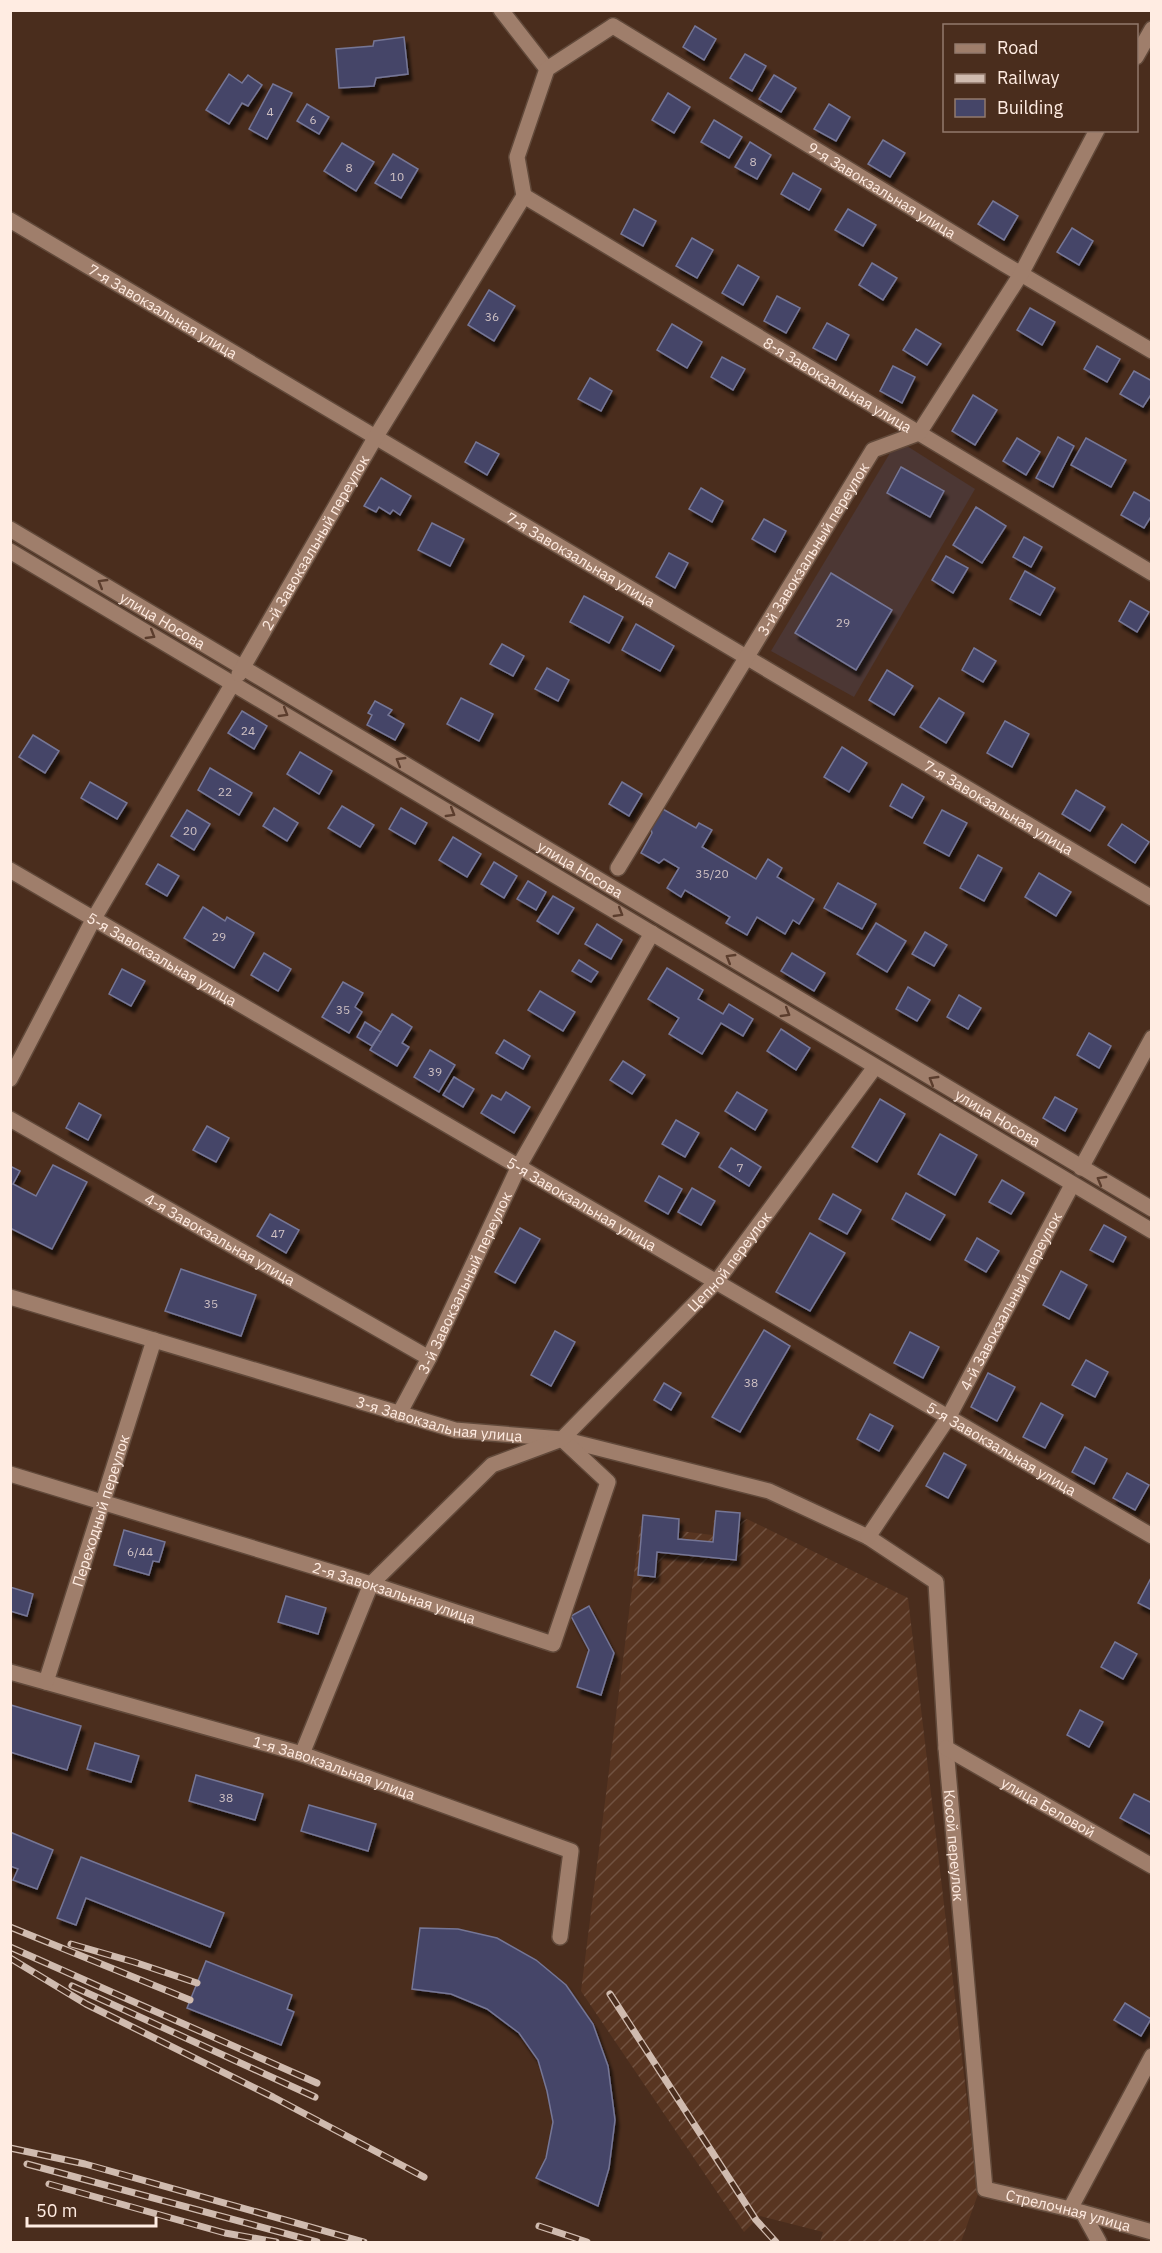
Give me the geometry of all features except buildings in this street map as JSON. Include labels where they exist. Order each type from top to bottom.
[{"type":"street","points":[[501,10],[547,69],[517,157],[524,196]]},
{"type":"street","name":"9-я Завокзальная улица","points":[[547,69],[613,26],[1152,351]]},
{"type":"street","points":[[1138,55],[1152,29]]},
{"type":"street","points":[[918,433],[1021,274],[1096,132]]},
{"type":"street","name":"8-я Завокзальная улица","points":[[524,196],[1152,573]]},
{"type":"street","name":"2-й Завокзальный переулок","points":[[10,1079],[93,920],[375,438],[524,196]]},
{"type":"street","name":"7-я Завокзальная улица","points":[[10,220],[1152,898]]},
{"type":"street","name":"3-й Завокзальный переулок","points":[[618,868],[873,450],[918,433]]},
{"type":"street","name":"улица Носова","points":[[10,529],[886,1053],[1152,1209]]},
{"type":"street","name":"улица Носова","points":[[10,551],[1152,1231]]},
{"type":"street","name":"5-я Завокзальная улица","points":[[10,870],[1152,1536]]},
{"type":"street","name":"3-й Завокзальный переулок","points":[[399,1414],[429,1358],[519,1166],[661,917]]},
{"type":"street","points":[[1081,1168],[1152,1038]]},
{"type":"street","name":"Цепной переулок","points":[[562,1439],[717,1281],[886,1053]]},
{"type":"street","name":"4-я Завокзальная улица","points":[[10,1119],[429,1358]]},
{"type":"street","name":"4-й Завокзальный переулок","points":[[868,1537],[948,1418],[1081,1168]]},
{"type":"street","name":"3-я Завокзальная улица","points":[[10,1297],[455,1430],[562,1439],[769,1491],[868,1537]]},
{"type":"street","name":"Переходный переулок","points":[[46,1682],[154,1340]]},
{"type":"street","points":[[302,1754],[371,1584],[492,1465],[562,1439]]},
{"type":"street","name":"2-я Завокзальная улица","points":[[10,1474],[371,1584],[553,1644],[608,1482],[562,1439]]},
{"type":"street","name":"Косой переулок","points":[[868,1537],[936,1582],[946,1748],[986,2189]]},
{"type":"street","name":"1-я Завокзальная улица","points":[[10,1672],[302,1754],[571,1851],[560,1937]]},
{"type":"street","name":"улица Беловой","points":[[946,1748],[1152,1866]]},
{"type":"street","points":[[1099,2242],[1076,2211],[1152,2056]]},
{"type":"street","name":"Стрелочная улица","points":[[986,2189],[1152,2232]]},
{"type":"shaded area","points":[[907,446],[975,489],[854,697],[771,651],[890,453]]},
{"type":"shaded area","points":[[747,1519],[908,1598],[978,2194],[961,2242],[820,2242],[823,2232],[760,2216],[744,2232],[581,1991],[640,1526],[712,1535],[714,1520],[739,1523]]},
{"type":"railway","points":[[10,1927],[190,2000]]},
{"type":"railway","points":[[71,1944],[197,1983]]},
{"type":"railway","points":[[10,1947],[317,2083]]},
{"type":"railway","points":[[10,1958],[86,2004],[273,2097],[424,2177]]},
{"type":"railway","points":[[72,1986],[315,2097]]},
{"type":"railway","points":[[610,1994],[756,2220],[776,2242]]},
{"type":"railway","points":[[10,2148],[85,2164],[364,2242]]},
{"type":"railway","points":[[27,2164],[317,2242]]},
{"type":"railway","points":[[49,2184],[225,2233],[276,2242]]},
{"type":"railway","points":[[539,2226],[587,2242]]}]
